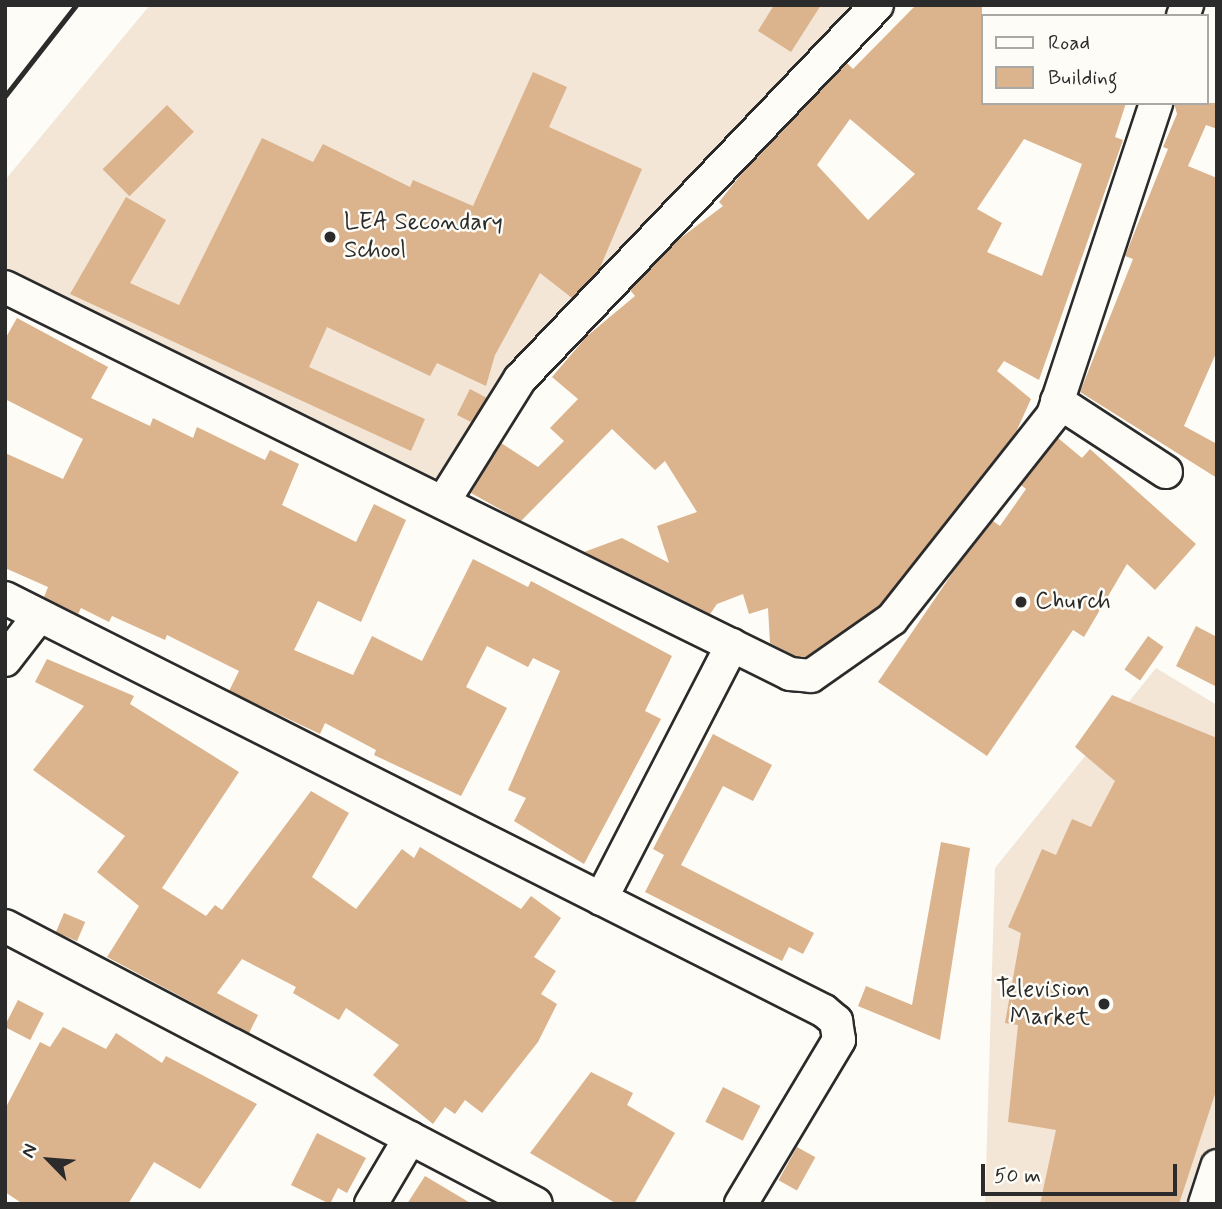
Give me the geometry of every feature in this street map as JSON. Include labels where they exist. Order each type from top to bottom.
[{"type":"street","points":[[445,499],[520,379],[877,5]]},
{"type":"street","points":[[5,287],[445,499],[790,674],[811,676],[831,667],[892,619],[1058,401],[1155,105]]},
{"type":"street","points":[[1058,401],[1166,472]]},
{"type":"street","points":[[5,598],[601,899],[836,1021],[839,1040],[822,1075],[741,1204]]},
{"type":"street","points":[[5,660],[39,616]]},
{"type":"street","points":[[601,899],[732,645]]},
{"type":"street","points":[[5,926],[536,1204]]},
{"type":"street","points":[[371,1204],[410,1138]]},
{"type":"street","points":[[1205,1204],[1217,1166]]},
{"type":"shaded area","name":"LEA Secondary School","points":[[150,5],[887,5],[550,345],[453,493],[5,276],[5,180]]},
{"type":"shaded area","name":"Television Market","points":[[1156,668],[1217,705],[1217,1141],[1197,1204],[985,1204],[995,868]]},
{"type":"building","points":[[774,5],[821,5],[791,52],[758,31]]},
{"type":"building","points":[[916,5],[982,5],[981,105],[1125,105],[1115,137],[1123,140],[1039,380],[1004,361],[997,371],[1031,399],[1016,432],[879,606],[806,657],[795,656],[770,643],[768,608],[749,614],[743,594],[717,604],[710,614],[584,552],[622,538],[669,563],[657,526],[697,512],[665,461],[655,470],[612,429],[521,521],[471,493],[501,443],[538,467],[564,441],[550,428],[578,399],[552,377],[587,336],[635,296],[630,290],[678,240],[723,206],[719,202],[739,177],[847,63],[853,69]],"holes":[[[850,119],[915,174],[868,220],[817,165]],[[1024,139],[1082,164],[1042,276],[987,252],[1002,223],[977,209]]]},
{"type":"building","points":[[533,72],[567,87],[549,127],[642,169],[599,270],[572,298],[540,273],[495,355],[486,386],[437,363],[430,376],[327,327],[309,367],[425,419],[411,451],[70,294],[126,197],[166,220],[130,283],[179,305],[262,138],[313,162],[323,144],[410,187],[413,180],[473,206]]},
{"type":"building","points":[[1217,103],[1217,129],[1206,125],[1188,166],[1217,178],[1217,351],[1184,426],[1217,444],[1217,478],[1080,392],[1133,259],[1125,256],[1168,149],[1163,147],[1177,114],[1175,105]]},
{"type":"building","points":[[167,105],[194,132],[130,196],[103,169]]},
{"type":"building","points":[[17,318],[108,367],[91,398],[150,426],[153,418],[193,438],[197,427],[265,460],[270,450],[299,464],[282,505],[356,542],[374,504],[406,520],[361,622],[318,601],[294,650],[353,675],[372,636],[422,661],[473,559],[528,587],[531,581],[672,656],[645,711],[661,719],[584,864],[514,821],[526,798],[508,790],[560,671],[533,658],[528,667],[487,646],[466,687],[507,708],[461,796],[374,755],[376,750],[325,723],[320,734],[229,691],[239,671],[167,635],[165,640],[112,616],[109,622],[81,608],[78,614],[44,597],[48,587],[5,568],[5,453],[63,479],[83,439],[5,399],[5,339]]},
{"type":"building","points":[[470,389],[487,398],[471,422],[457,415]]},
{"type":"building","points":[[1058,438],[1082,458],[1090,449],[1196,544],[1155,590],[1127,564],[1084,637],[1073,630],[987,756],[878,682],[956,568],[993,521],[1000,526],[1026,489],[1021,485]]},
{"type":"building","points":[[1196,626],[1217,637],[1217,687],[1176,666]]},
{"type":"building","points":[[1148,636],[1164,647],[1140,680],[1124,670]]},
{"type":"building","points":[[47,659],[134,696],[130,704],[239,772],[162,888],[206,916],[215,905],[222,910],[311,791],[349,813],[312,877],[356,909],[402,849],[414,858],[420,847],[521,909],[531,896],[561,918],[534,957],[556,971],[541,994],[557,1004],[538,1042],[482,1113],[465,1100],[455,1114],[445,1107],[433,1124],[373,1075],[399,1045],[346,1008],[339,1020],[293,993],[296,987],[242,959],[217,993],[258,1015],[249,1033],[107,957],[139,906],[97,872],[125,836],[33,770],[84,706],[35,682]]},
{"type":"building","name":"Television Market","points":[[1112,695],[1217,738],[1217,1088],[1179,1204],[1040,1204],[1056,1130],[1008,1122],[1018,1025],[1005,1023],[1021,933],[1008,927],[1042,849],[1056,855],[1072,819],[1091,827],[1115,781],[1075,747]]},
{"type":"building","points":[[713,734],[772,765],[753,801],[723,786],[681,865],[814,933],[803,954],[789,947],[782,961],[645,892],[664,855],[653,849]]},
{"type":"building","points":[[941,842],[970,848],[940,1040],[858,1006],[866,986],[912,1005]]},
{"type":"building","points":[[64,913],[85,922],[77,941],[56,932]]},
{"type":"building","points":[[18,1000],[44,1013],[30,1040],[5,1027]]},
{"type":"building","points":[[63,1027],[106,1049],[116,1033],[162,1063],[166,1056],[257,1104],[200,1189],[154,1162],[128,1204],[23,1204],[5,1192],[5,1109],[40,1042],[50,1047]]},
{"type":"building","points":[[591,1072],[633,1093],[627,1105],[675,1133],[634,1204],[617,1204],[530,1153]]},
{"type":"building","points":[[723,1087],[760,1106],[743,1141],[705,1122]]},
{"type":"building","points":[[317,1133],[366,1158],[347,1193],[338,1188],[330,1204],[291,1185]]},
{"type":"building","points":[[797,1147],[815,1157],[797,1190],[779,1180]]},
{"type":"building","points":[[425,1176],[472,1204],[407,1204]]},
{"type":"railway","points":[[5,96],[76,5]]},
{"type":"place","name":"LEA Secondary School","points":[[330,237]]},
{"type":"place","name":"Church","points":[[1021,602]]},
{"type":"place","name":"Television Market","points":[[1104,1004]]}]
